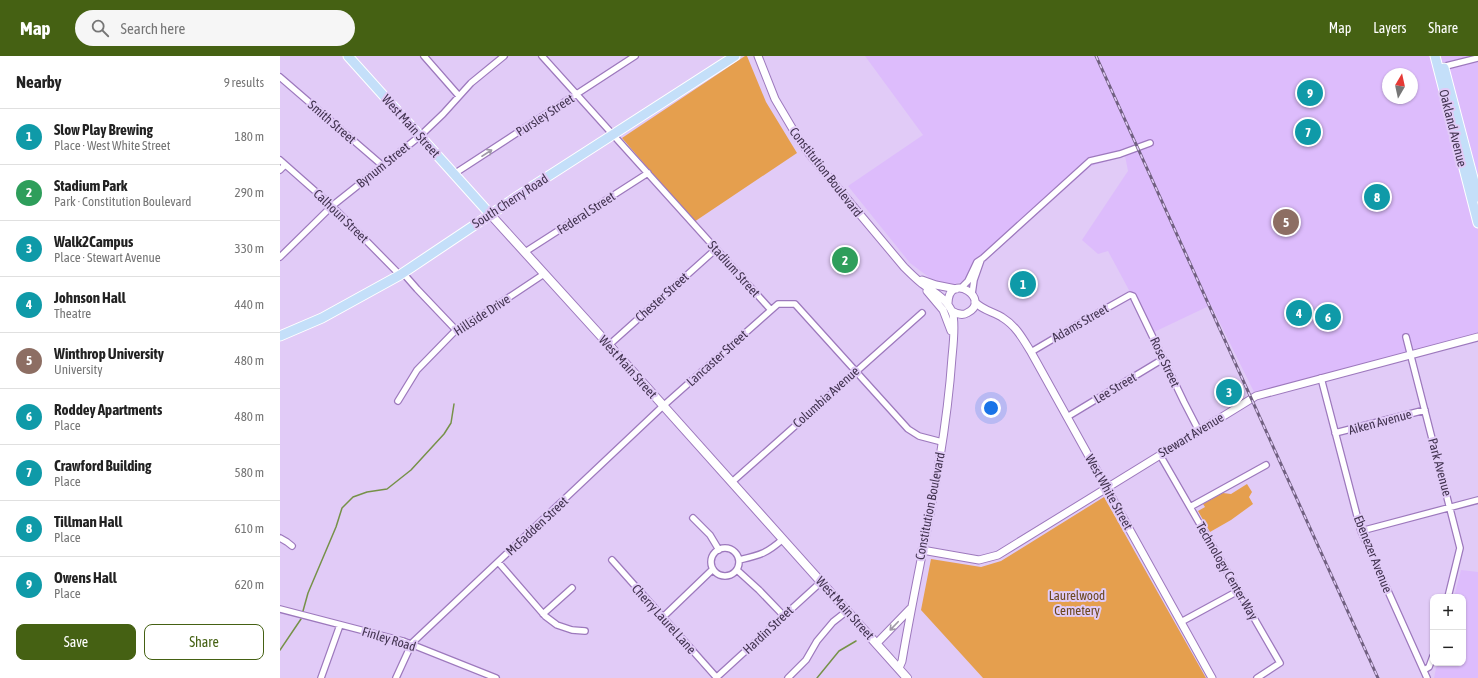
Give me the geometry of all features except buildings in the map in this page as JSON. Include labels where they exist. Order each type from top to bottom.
[{"type":"main road","name":"West Main Street","points":[[348,56],[877,643],[906,678]]},
{"type":"main road","name":"South Cherry Road","points":[[280,336],[322,318],[401,274],[490,214],[735,56]]},
{"type":"main road","name":"Oakland Avenue","points":[[1435,56],[1441,67],[1476,200],[1478,223]]},
{"type":"main road","name":"Oakland Avenue","points":[[1441,56],[1441,67]]},
{"type":"street","points":[[424,56],[459,96]]},
{"type":"street","name":"Bynum Street","points":[[280,257],[332,206],[420,136],[484,72],[504,56]]},
{"type":"street","name":"Stadium Street","points":[[542,56],[771,310]]},
{"type":"street","name":"Pursley Street","points":[[454,174],[635,56]]},
{"type":"street","name":"Constitution Boulevard","points":[[758,56],[775,99],[798,138],[820,168],[898,260],[919,281],[948,304],[952,311],[953,340],[948,404],[931,509],[902,661],[898,668]]},
{"type":"street","points":[[1441,67],[1478,58]]},
{"type":"street","name":"Smith Street","points":[[280,78],[383,166]]},
{"type":"street","points":[[948,304],[950,295],[968,282],[977,262],[1090,161],[1120,154],[1150,143]]},
{"type":"street","name":"Calhoun Street","points":[[280,160],[332,206],[417,289],[456,330]]},
{"type":"street","points":[[280,170],[285,165]]},
{"type":"street","name":"Federal Street","points":[[525,252],[648,173]]},
{"type":"street","name":"Chester Street","points":[[609,345],[716,249]]},
{"type":"street","points":[[975,302],[972,294],[974,280],[981,260]]},
{"type":"street","name":"Hillside Drive","points":[[398,401],[412,377],[422,364],[456,330],[544,274]]},
{"type":"street","name":"Constitution Boulevard","points":[[913,275],[936,285],[965,289],[972,294]]},
{"type":"street","points":[[919,281],[943,310],[948,320],[953,340]]},
{"type":"street","name":"Adams Street","points":[[1031,352],[1130,295]]},
{"type":"street","name":"Rose Street","points":[[1130,295],[1132,296],[1199,431]]},
{"type":"street","name":"Constitution Boulevard","points":[[953,340],[959,322],[974,306],[975,302]]},
{"type":"street","name":"West White Street","points":[[975,302],[981,307],[1006,320],[1016,330],[1031,352],[1212,678]]},
{"type":"street","points":[[771,310],[778,304],[795,304],[908,429],[919,436],[942,442]]},
{"type":"street","name":"Lancaster Street","points":[[663,406],[771,310]]},
{"type":"street","name":"West White Street","points":[[967,313],[980,310],[996,314]]},
{"type":"street","points":[[952,311],[960,315],[967,313]]},
{"type":"street","name":"Columbia Avenue","points":[[732,482],[922,313]]},
{"type":"street","name":"Park Avenue","points":[[1406,337],[1460,548],[1449,594]]},
{"type":"street","name":"Stewart Avenue","points":[[922,550],[979,560],[990,558],[1006,551],[1160,454],[1256,396],[1478,337]]},
{"type":"street","name":"Lee Street","points":[[1067,417],[1163,359]]},
{"type":"street","name":"Ebenezer Avenue","points":[[1321,378],[1361,531],[1427,678]]},
{"type":"street","name":"McFadden Street","points":[[411,645],[663,406]]},
{"type":"street","name":"Aiken Avenue","points":[[1335,433],[1425,410]]},
{"type":"street","name":"Technology Center Way","points":[[1160,454],[1280,664],[1257,678]]},
{"type":"street","points":[[1190,507],[1266,465]]},
{"type":"street","points":[[1361,531],[1478,500]]},
{"type":"street","points":[[693,518],[710,534],[719,550]]},
{"type":"street","points":[[280,538],[292,546]]},
{"type":"street","points":[[739,560],[769,551],[782,539]]},
{"type":"street","points":[[728,548],[737,554],[739,560],[737,570],[728,576],[717,573],[713,570],[711,564],[711,559],[714,554],[719,550],[728,548]]},
{"type":"street","name":"Cherry Laurel Lane","points":[[612,560],[716,678]]},
{"type":"street","points":[[499,563],[543,614],[558,625],[572,630],[585,631]]},
{"type":"street","points":[[662,618],[713,570]]},
{"type":"street","points":[[737,570],[784,616]]},
{"type":"street","name":"Hardin Street","points":[[716,678],[821,582]]},
{"type":"street","points":[[543,614],[572,588]]},
{"type":"street","points":[[1181,622],[1238,591]]},
{"type":"street","points":[[877,643],[911,608]]},
{"type":"street","name":"Finley Road","points":[[280,609],[411,645],[496,678]]},
{"type":"street","points":[[788,678],[806,660],[817,641],[833,622],[848,611]]},
{"type":"street","points":[[321,678],[340,625]]},
{"type":"street","points":[[396,678],[411,645]]},
{"type":"street","points":[[1424,670],[1429,667],[1430,664]]},
{"type":"shaded area","points":[[865,56],[1478,56],[1478,338],[1256,396],[1211,305],[1152,333],[1108,251],[1098,254],[1082,240],[1128,171],[1125,156],[1091,166],[961,282],[951,285],[930,278],[910,263],[848,186],[923,135]]},
{"type":"shaded area","points":[[1461,570],[1478,572],[1478,678],[1434,678],[1436,666],[1466,666],[1466,594],[1455,594]]},
{"type":"green space","points":[[747,56],[766,102],[797,153],[694,222],[622,138]]},
{"type":"green space","points":[[1247,484],[1252,492],[1249,497],[1253,504],[1231,520],[1210,532],[1198,511],[1205,507],[1203,504],[1223,493],[1231,494]]},
{"type":"green space","name":"Laurelwood Cemetery","points":[[1104,497],[1206,678],[983,678],[921,610],[931,559],[981,567],[1001,561]]},
{"type":"waterway","points":[[303,611],[308,593],[336,527],[342,508],[353,497],[367,492],[387,489],[411,470],[444,434],[451,423],[454,404]]},
{"type":"waterway","points":[[280,650],[301,619]]},
{"type":"waterway","points":[[817,678],[839,651],[856,641]]},
{"type":"railway","points":[[1096,56],[1378,678]]},
{"type":"place","name":"Owens Hall","points":[[1310,93]]},
{"type":"place","name":"Crawford Building","points":[[1308,132]]},
{"type":"place","name":"Tillman Hall","points":[[1377,197]]},
{"type":"place","name":"Winthrop University","points":[[1286,222]]},
{"type":"place","name":"Stadium Park","points":[[845,260]]},
{"type":"place","name":"Slow Play Brewing","points":[[1023,284]]},
{"type":"place","name":"Johnson Hall","points":[[1299,313]]},
{"type":"place","name":"Roddey Apartments","points":[[1328,317]]},
{"type":"place","name":"Walk2Campus","points":[[1229,392]]}]
